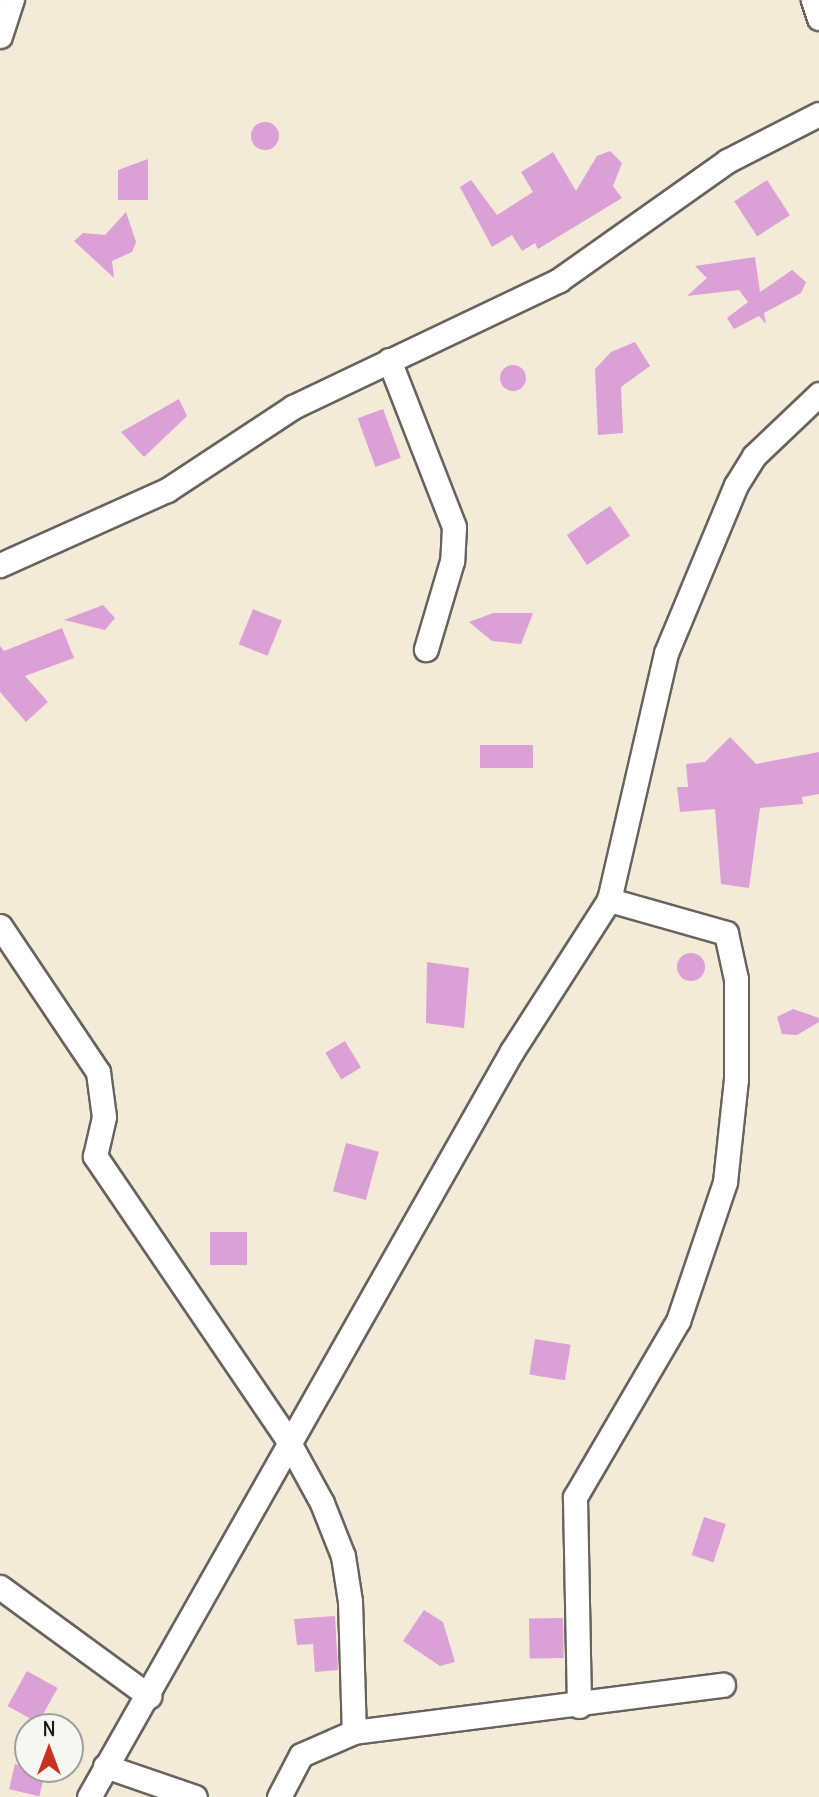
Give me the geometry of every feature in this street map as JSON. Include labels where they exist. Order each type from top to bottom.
[{"type":"street","points":[[0,36],[12,0]]},
{"type":"street","points":[[813,0],[819,18]]},
{"type":"street","points":[[0,565],[167,490],[293,407],[559,280],[727,160],[819,114]]},
{"type":"street","points":[[389,360],[454,527],[452,561],[426,649]]},
{"type":"street","points":[[89,1797],[149,1696],[287,1439],[512,1051],[609,900],[671,641],[736,485],[754,456],[819,394]]},
{"type":"street","points":[[579,1706],[575,1497],[678,1321],[725,1182],[736,1079],[736,979],[726,933],[609,900]]},
{"type":"street","points":[[0,926],[99,1072],[104,1117],[95,1156],[287,1439],[343,1556],[354,1732]]},
{"type":"street","points":[[0,1587],[149,1696]]},
{"type":"street","points":[[279,1797],[301,1755],[354,1732],[579,1706],[723,1685]]},
{"type":"street","points":[[105,1766],[195,1797]]},
{"type":"building","points":[[265,122],[275,126],[279,136],[275,146],[265,150],[255,146],[251,136],[255,126]]},
{"type":"building","points":[[610,151],[622,163],[613,186],[622,198],[538,249],[535,243],[522,251],[512,235],[492,247],[460,187],[471,180],[497,215],[533,192],[521,172],[553,152],[576,191],[597,156]]},
{"type":"building","points":[[148,159],[148,200],[118,200],[118,170]]},
{"type":"building","points":[[767,180],[790,215],[757,236],[734,201]]},
{"type":"building","points":[[126,212],[136,242],[132,252],[112,261],[114,278],[74,241],[83,233],[105,235]]},
{"type":"building","points":[[755,257],[760,292],[792,270],[806,282],[801,293],[764,313],[766,324],[759,316],[734,329],[727,318],[748,302],[739,290],[687,296],[707,278],[695,266]]},
{"type":"building","points":[[635,342],[650,366],[621,387],[623,433],[598,435],[595,369],[611,352]]},
{"type":"building","points":[[513,365],[522,369],[526,378],[522,387],[513,391],[504,387],[500,378],[504,369]]},
{"type":"building","points":[[179,399],[187,416],[144,457],[121,432]]},
{"type":"building","points":[[383,409],[401,458],[375,467],[358,418]]},
{"type":"building","points":[[610,506],[630,536],[587,565],[567,535]]},
{"type":"building","points":[[103,605],[115,618],[105,630],[64,620]]},
{"type":"building","points":[[253,609],[282,621],[268,656],[239,644]]},
{"type":"building","points":[[493,613],[533,613],[521,644],[492,641],[469,622]]},
{"type":"building","points":[[62,628],[74,658],[25,676],[48,702],[26,722],[0,692],[0,646],[4,651]]},
{"type":"building","points":[[730,737],[756,764],[819,752],[819,794],[802,797],[803,804],[760,808],[749,888],[721,884],[715,809],[680,812],[677,787],[688,787],[686,764],[705,762]]},
{"type":"building","points":[[480,745],[533,745],[533,768],[480,768]]},
{"type":"building","points":[[691,953],[701,957],[705,967],[701,977],[691,981],[681,977],[677,967],[681,957]]},
{"type":"building","points":[[427,962],[469,968],[464,1028],[426,1023]]},
{"type":"building","points":[[793,1009],[819,1018],[819,1022],[797,1035],[782,1034],[777,1017]]},
{"type":"building","points":[[345,1041],[361,1068],[341,1079],[325,1053]]},
{"type":"building","points":[[346,1143],[379,1152],[366,1200],[333,1191]]},
{"type":"building","points":[[210,1232],[247,1232],[247,1265],[210,1265]]},
{"type":"building","points":[[535,1339],[571,1345],[565,1380],[529,1375]]},
{"type":"building","points":[[704,1517],[726,1524],[714,1562],[692,1555]]},
{"type":"building","points":[[424,1610],[443,1622],[455,1662],[440,1666],[403,1641]]},
{"type":"building","points":[[335,1616],[338,1670],[315,1672],[313,1644],[297,1645],[294,1619]]},
{"type":"building","points":[[563,1618],[564,1658],[530,1659],[529,1619]]},
{"type":"building","points":[[27,1671],[58,1688],[44,1713],[20,1713],[8,1706]]},
{"type":"building","points":[[14,1768],[14,1783],[42,1783],[39,1796],[9,1789]]}]
